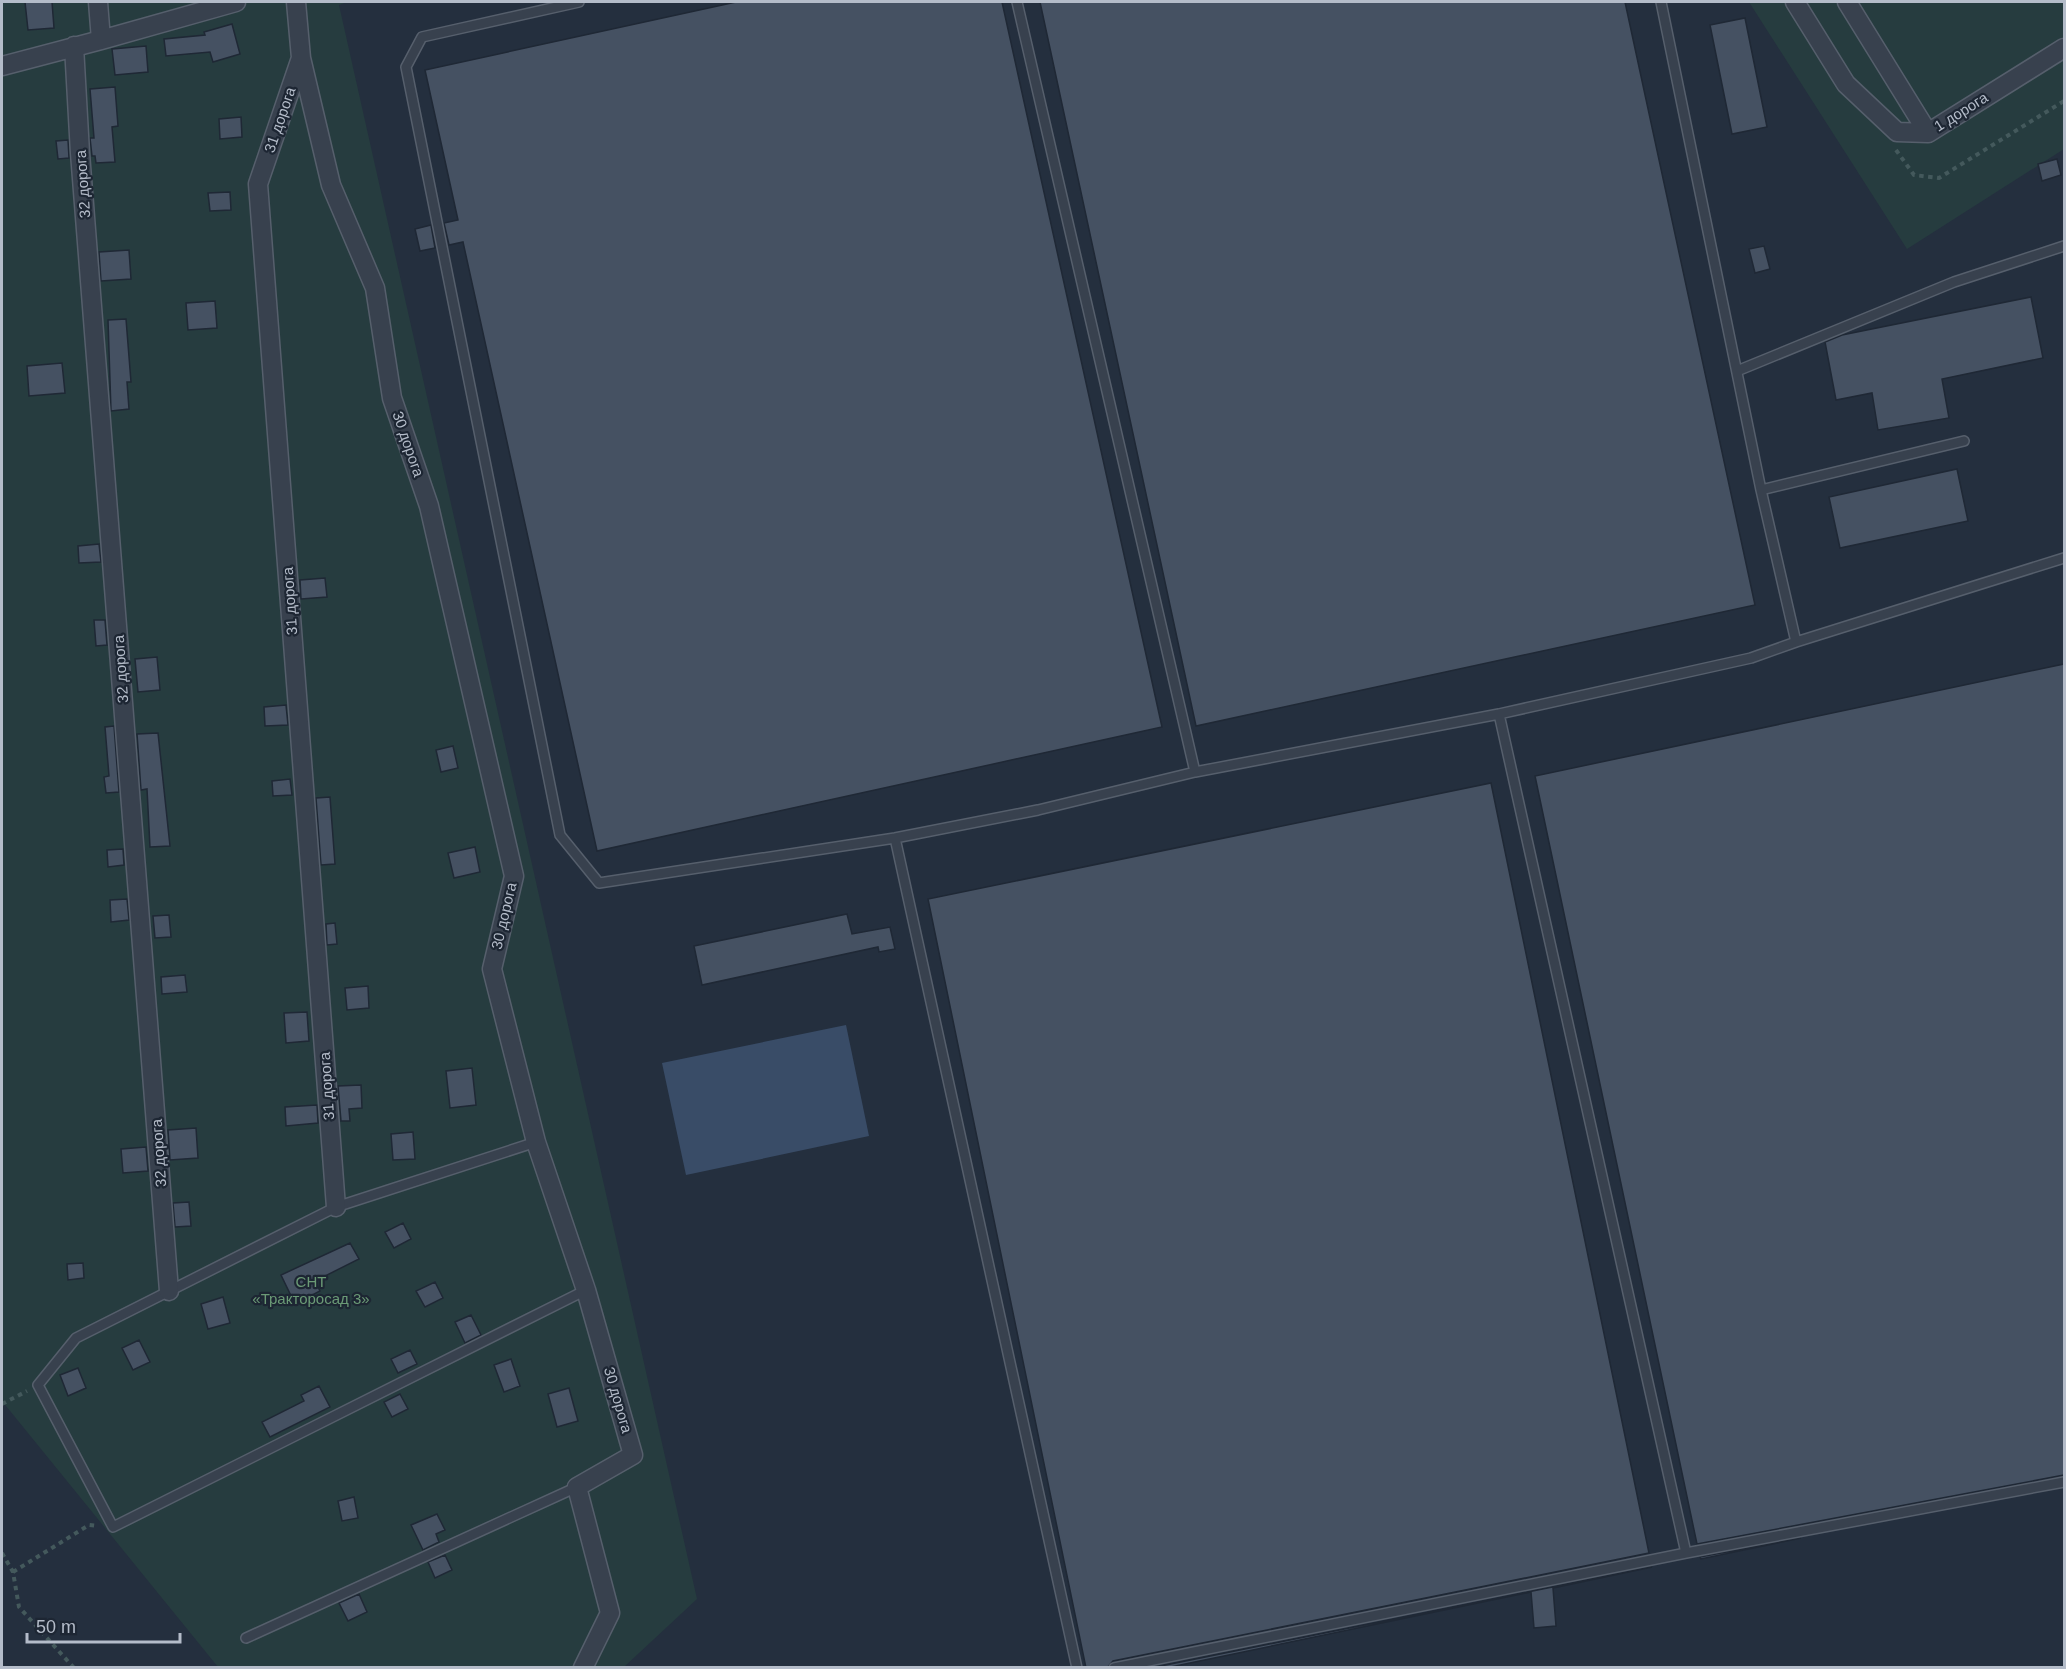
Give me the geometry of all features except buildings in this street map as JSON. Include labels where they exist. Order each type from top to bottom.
[{"type":"street","points":[[98,2],[101,40]]},
{"type":"street","points":[[2,66],[236,2]]},
{"type":"street","name":"31 дорога","points":[[296,2],[301,58],[258,184],[336,1207]]},
{"type":"street","points":[[1795,2],[1846,84],[1897,132],[1928,133]]},
{"type":"street","name":"1 дорога","points":[[1847,2],[1928,133],[2064,48]]},
{"type":"street","name":"32 дорога","points":[[75,46],[83,189],[169,1291]]},
{"type":"street","name":"30 дорога","points":[[301,58],[331,185],[375,288],[392,398],[429,506],[514,876],[492,969],[536,1142],[586,1290],[633,1455],[577,1487]]},
{"type":"street","points":[[577,1487],[610,1613],[583,1668]]},
{"type":"lane","points":[[579,2],[422,37],[406,67],[560,835],[599,883],[895,838],[1038,810],[1195,772],[1498,714],[1751,658],[2064,558]]},
{"type":"lane","points":[[1017,2],[1195,772]]},
{"type":"lane","points":[[1662,2],[1761,490],[1796,642]]},
{"type":"lane","points":[[1737,371],[1954,282],[2064,246]]},
{"type":"lane","points":[[1761,490],[1964,441]]},
{"type":"lane","points":[[1498,714],[1686,1553]]},
{"type":"lane","points":[[895,838],[1077,1668]]},
{"type":"lane","points":[[536,1142],[336,1207],[76,1338],[38,1385],[113,1527],[586,1290]]},
{"type":"lane","points":[[1114,1668],[1686,1553],[2064,1482]]},
{"type":"lane","points":[[246,1638],[577,1487]]},
{"type":"path","points":[[2,1404],[38,1385]]},
{"type":"path","points":[[12,1572],[88,1525],[113,1527]]},
{"type":"path","points":[[2,1553],[12,1572],[19,1607],[74,1668]]},
{"type":"green space","name":"СНТ «Тракторосад 3»","points":[[2,2],[347,2],[339,5],[697,1599],[624,1667],[218,1667],[2,1401]]},
{"type":"green space","points":[[1749,2],[2064,2],[2064,149],[1907,249]]},
{"type":"water","points":[[846,1025],[869,1136],[686,1175],[662,1063]]}]
